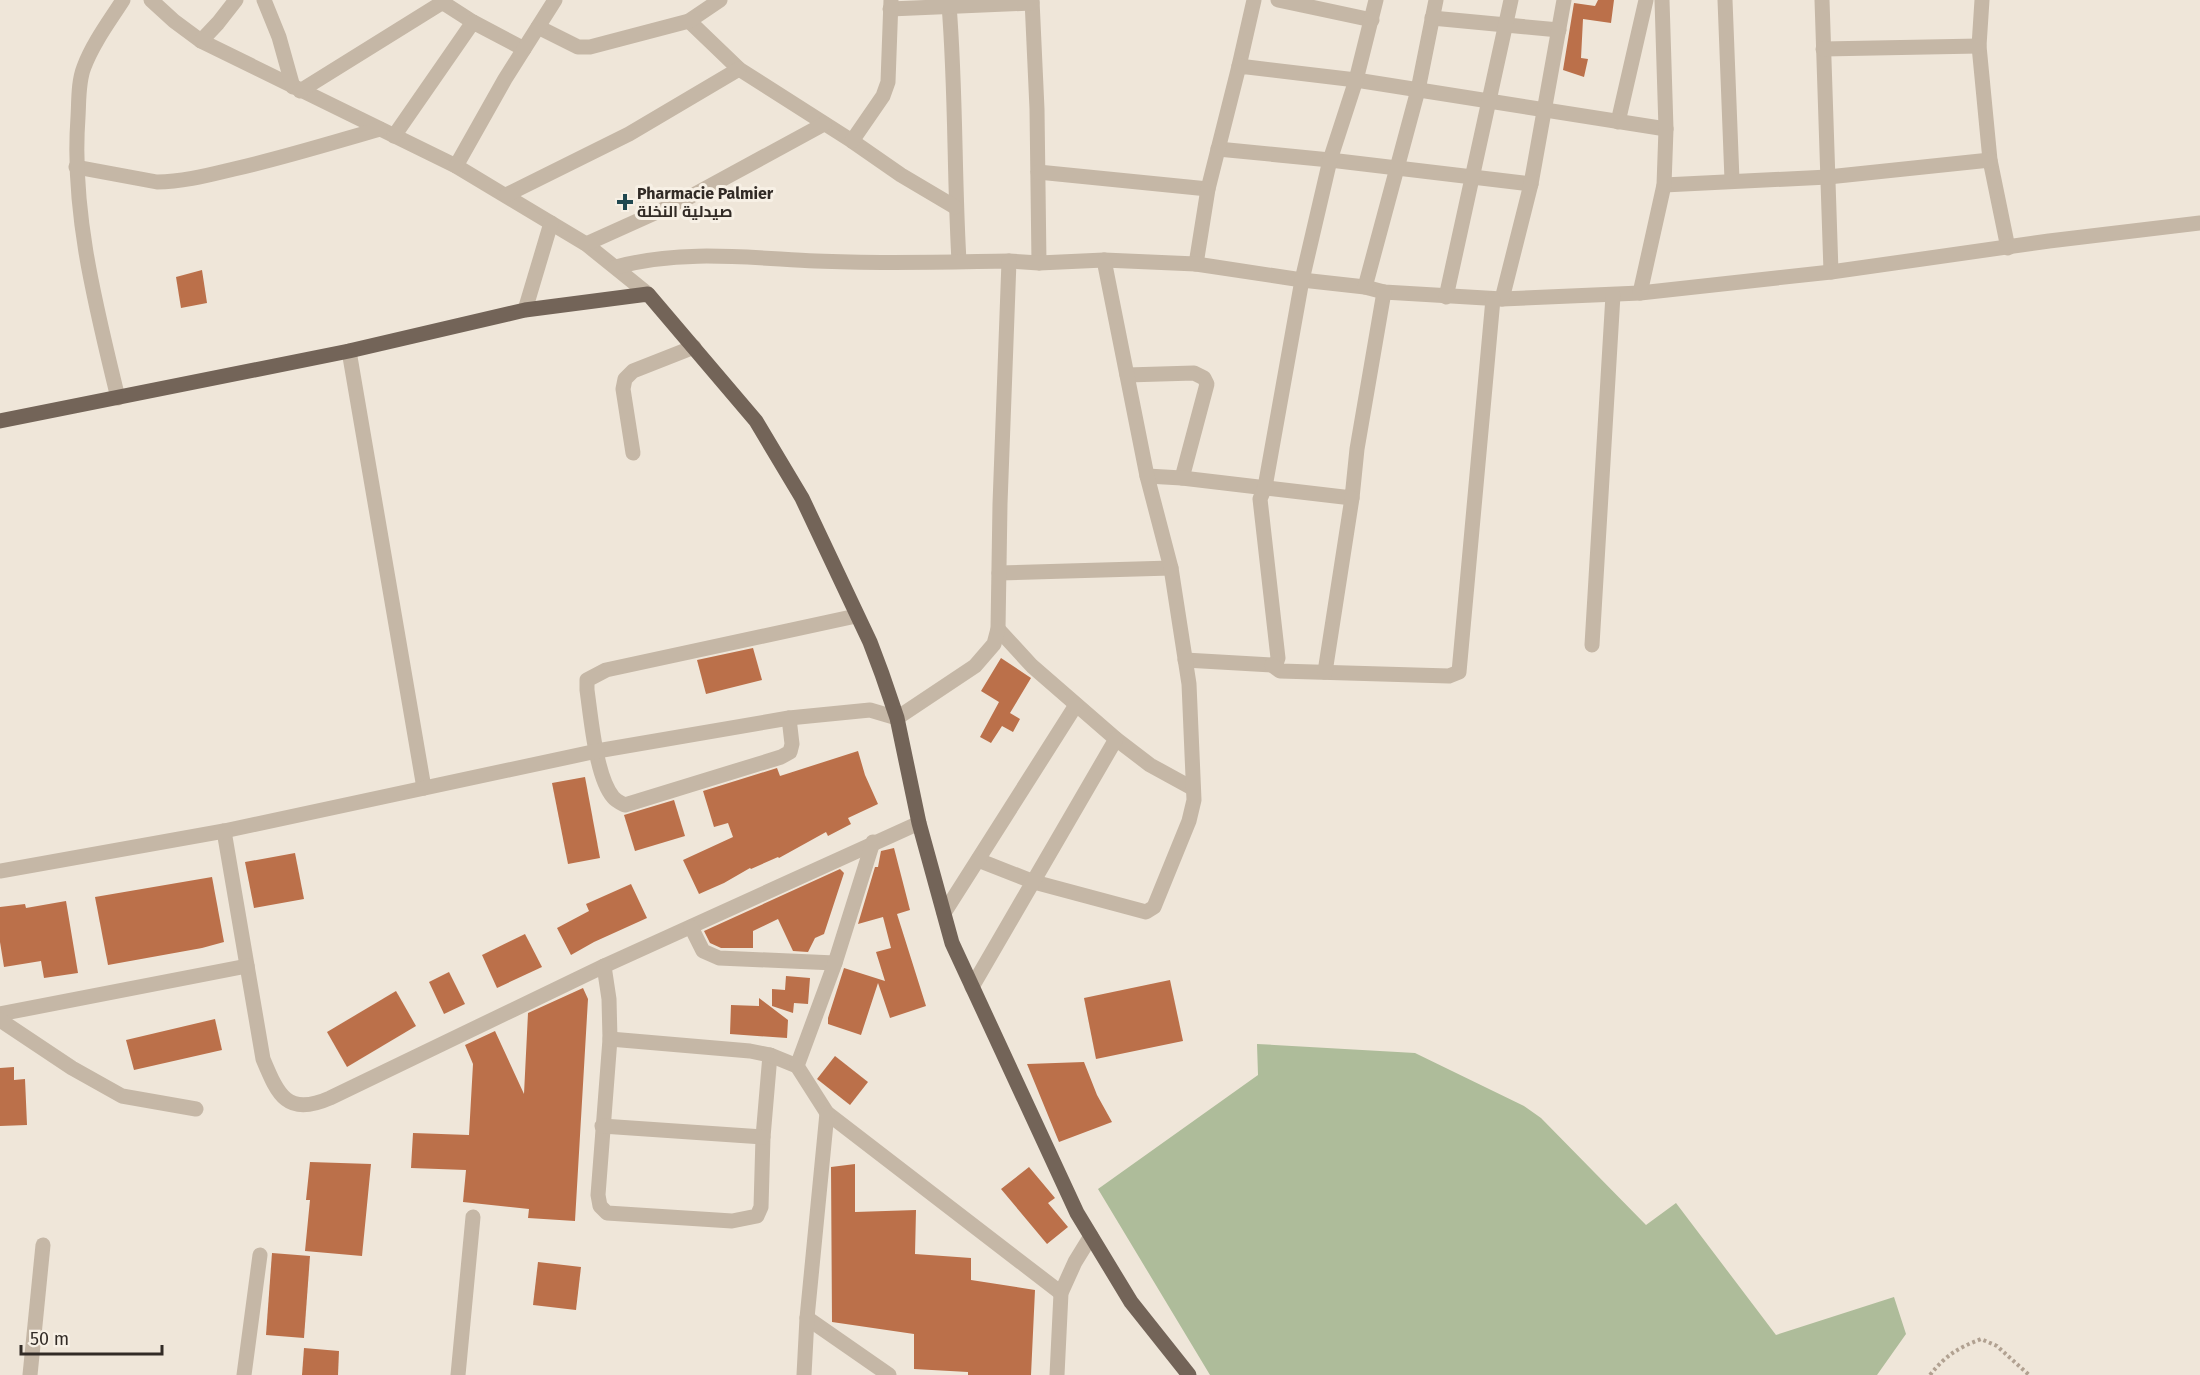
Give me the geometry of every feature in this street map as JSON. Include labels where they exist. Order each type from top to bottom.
[{"type":"main road","points":[[0,422],[349,351],[525,310],[648,294],[756,422],[802,498],[870,642],[897,718],[919,822],[952,943],[1064,1187],[1131,1302],[1189,1375]]},
{"type":"street","points":[[118,398],[101,328],[82,224],[76,167],[77,126],[83,70],[96,41],[123,0]]},
{"type":"street","points":[[151,0],[201,41],[456,166],[506,195],[586,244],[648,294]]},
{"type":"street","points":[[201,41],[236,0]]},
{"type":"street","points":[[264,0],[297,89]]},
{"type":"street","points":[[456,166],[555,0]]},
{"type":"street","points":[[538,27],[578,47],[590,47],[689,21],[720,0]]},
{"type":"street","points":[[1196,264],[1208,189],[1254,0]]},
{"type":"street","points":[[1278,0],[1372,20]]},
{"type":"street","points":[[1272,665],[1276,664],[1278,658],[1260,499],[1265,487],[1302,280],[1330,160],[1356,80],[1376,0]]},
{"type":"street","points":[[1365,286],[1418,90],[1436,0]]},
{"type":"street","points":[[1446,297],[1511,0]]},
{"type":"street","points":[[1185,660],[1272,665],[1280,671],[1449,676],[1459,672],[1497,299],[1531,184],[1564,0]]},
{"type":"street","points":[[1618,122],[1646,0]]},
{"type":"street","points":[[1640,293],[1664,185],[1666,129],[1662,0]]},
{"type":"street","points":[[1725,0],[1732,180]]},
{"type":"street","points":[[1821,0],[1831,272]]},
{"type":"street","points":[[1982,0],[1979,46],[1990,160],[2008,248]]},
{"type":"street","points":[[852,141],[883,96],[888,82],[891,4],[948,5],[1032,2],[1039,263]]},
{"type":"street","points":[[297,89],[440,4],[445,4],[524,49]]},
{"type":"street","points":[[948,5],[953,57],[958,261]]},
{"type":"street","points":[[1432,18],[1559,30]]},
{"type":"street","points":[[689,21],[739,69],[901,175],[955,207]]},
{"type":"street","points":[[394,136],[473,22]]},
{"type":"street","points":[[1823,49],[1979,46]]},
{"type":"street","points":[[1239,66],[1356,80],[1666,129]]},
{"type":"street","points":[[506,195],[629,134],[739,69]]},
{"type":"street","points":[[586,244],[686,199],[824,124]]},
{"type":"street","points":[[76,167],[168,182],[208,176],[380,129]]},
{"type":"street","points":[[1218,149],[1531,184]]},
{"type":"street","points":[[1664,185],[1828,177],[1990,160]]},
{"type":"street","points":[[1038,172],[1208,189]]},
{"type":"street","points":[[525,310],[551,223]]},
{"type":"street","points":[[616,267],[643,260],[681,257],[1039,263],[1104,260],[1196,264],[1302,280],[1365,286],[1384,292],[1497,299],[1640,293],[1831,272],[2049,241],[2200,223]]},
{"type":"street","points":[[978,860],[1034,882],[1139,912],[1146,912],[1152,910],[1189,821],[1194,800],[1192,732],[1185,660],[1171,568],[1147,476],[1104,260]]},
{"type":"street","points":[[0,871],[224,831],[597,751],[789,718],[870,710],[897,718],[975,666],[994,644],[998,628],[1009,261]]},
{"type":"street","points":[[1325,672],[1352,498],[1357,449],[1384,292]]},
{"type":"street","points":[[1592,645],[1613,295]]},
{"type":"street","points":[[633,453],[623,389],[625,379],[633,371],[694,347]]},
{"type":"street","points":[[349,351],[424,788]]},
{"type":"street","points":[[1127,375],[1194,373],[1204,378],[1207,384],[1182,478]]},
{"type":"street","points":[[1147,476],[1352,498]]},
{"type":"street","points":[[999,573],[1171,568]]},
{"type":"street","points":[[789,718],[792,744],[790,752],[782,757],[625,805],[615,800],[606,787],[586,690],[587,681],[606,670],[856,616]]},
{"type":"street","points":[[998,628],[1032,666],[1116,739],[1150,765],[1192,788]]},
{"type":"street","points":[[944,913],[1076,705]]},
{"type":"street","points":[[972,987],[1116,739]]},
{"type":"street","points":[[224,831],[263,1059],[276,1090],[295,1105],[315,1104],[330,1098],[604,966],[919,822]]},
{"type":"street","points":[[797,1066],[835,963],[873,842]]},
{"type":"street","points":[[691,927],[703,951],[719,958],[835,963]]},
{"type":"street","points":[[0,1014],[247,966]]},
{"type":"street","points":[[604,966],[609,999],[610,1040],[597,1195],[600,1206],[607,1213],[732,1221],[757,1216],[761,1207],[763,1137],[770,1055]]},
{"type":"street","points":[[0,1020],[72,1068],[122,1096],[196,1109]]},
{"type":"street","points":[[610,1040],[750,1051],[770,1055],[797,1066],[826,1113],[1061,1293]]},
{"type":"street","points":[[804,1375],[826,1113]]},
{"type":"street","points":[[602,1126],[763,1137]]},
{"type":"street","points":[[458,1375],[473,1217]]},
{"type":"street","points":[[1057,1375],[1061,1293],[1075,1262],[1091,1236]]},
{"type":"street","points":[[30,1375],[43,1245]]},
{"type":"street","points":[[244,1375],[260,1255]]},
{"type":"street","points":[[807,1318],[889,1375]]},
{"type":"path","points":[[1930,1375],[1957,1348],[1981,1339],[1997,1346],[2029,1375]]},
{"type":"green space","points":[[1257,1044],[1415,1053],[1524,1106],[1541,1118],[1646,1225],[1676,1203],[1776,1335],[1894,1297],[1906,1334],[1877,1375],[1210,1375],[1098,1189],[1258,1075]]},
{"type":"building","points":[[1598,0],[1614,0],[1611,23],[1583,19],[1581,58],[1588,59],[1584,77],[1563,70],[1574,3],[1595,6]]},
{"type":"building","points":[[202,270],[207,303],[181,308],[176,277]]},
{"type":"building","points":[[753,648],[762,680],[706,694],[697,660]]},
{"type":"building","points":[[1001,658],[1031,678],[1010,713],[1020,719],[1013,732],[1002,726],[991,743],[980,737],[999,702],[981,691]]},
{"type":"building","points":[[858,751],[865,775],[878,804],[848,818],[851,824],[828,836],[826,832],[779,858],[750,868],[699,894],[683,860],[733,837],[728,823],[714,827],[703,791],[777,768],[780,776]]},
{"type":"building","points":[[585,777],[600,858],[568,864],[552,783]]},
{"type":"building","points":[[674,800],[685,836],[635,851],[624,815]]},
{"type":"building","points":[[894,848],[910,910],[897,914],[926,1006],[890,1018],[878,983],[861,1035],[828,1024],[828,1018],[844,968],[885,981],[876,952],[891,948],[883,917],[858,924],[875,867],[878,867],[881,851]]},
{"type":"building","points":[[295,853],[304,899],[254,908],[245,862]]},
{"type":"building","points":[[840,869],[844,873],[824,934],[815,938],[808,952],[793,951],[778,919],[753,931],[753,948],[721,948],[710,943],[704,931]]},
{"type":"building","points":[[212,877],[224,942],[108,965],[95,897]]},
{"type":"building","points":[[631,884],[647,918],[571,955],[557,928],[589,911],[586,904]]},
{"type":"building","points":[[66,901],[78,973],[44,978],[41,961],[4,967],[0,942],[0,907],[25,904],[26,908]]},
{"type":"building","points":[[525,934],[542,967],[497,988],[482,955]]},
{"type":"building","points":[[449,972],[465,1004],[444,1014],[429,982]]},
{"type":"building","points":[[786,976],[810,978],[808,1004],[794,1003],[793,1013],[772,1006],[772,989],[785,990]]},
{"type":"building","points":[[1170,980],[1183,1041],[1096,1059],[1084,998]]},
{"type":"building","points":[[583,988],[588,999],[575,1221],[528,1218],[529,1209],[463,1202],[466,1170],[411,1168],[413,1133],[469,1135],[473,1064],[465,1045],[495,1031],[524,1094],[528,1013]]},
{"type":"building","points":[[396,991],[416,1026],[347,1067],[327,1032]]},
{"type":"building","points":[[759,998],[788,1020],[787,1038],[730,1034],[731,1005],[759,1006]]},
{"type":"building","points":[[215,1019],[222,1050],[134,1070],[126,1040]]},
{"type":"building","points":[[835,1056],[868,1082],[850,1105],[817,1079]]},
{"type":"building","points":[[1084,1062],[1097,1095],[1112,1122],[1059,1142],[1027,1064]]},
{"type":"building","points":[[14,1067],[14,1080],[25,1079],[27,1125],[0,1126],[0,1068]]},
{"type":"building","points":[[310,1162],[371,1164],[362,1256],[305,1251],[310,1200],[306,1200]]},
{"type":"building","points":[[855,1164],[855,1212],[916,1210],[915,1254],[971,1258],[971,1280],[1035,1290],[1031,1375],[968,1375],[968,1372],[914,1369],[914,1334],[832,1322],[831,1167]]},
{"type":"building","points":[[1029,1167],[1055,1198],[1048,1203],[1068,1227],[1047,1244],[1001,1189]]},
{"type":"building","points":[[272,1253],[310,1256],[304,1338],[266,1335]]},
{"type":"building","points":[[538,1262],[581,1267],[576,1310],[533,1305]]},
{"type":"building","points":[[304,1348],[339,1351],[338,1375],[302,1375]]},
{"type":"place","name":"Pharmacie Palmier صيدلية النخلة","points":[[625,202]]}]
